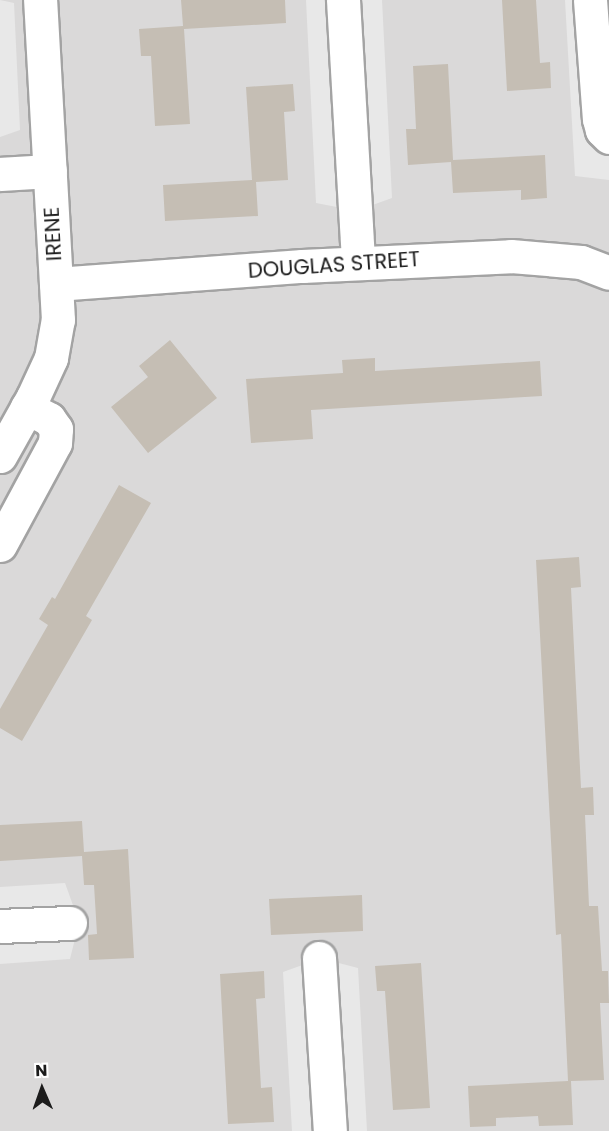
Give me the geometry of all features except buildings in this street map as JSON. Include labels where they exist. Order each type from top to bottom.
[{"type":"street","name":"IRENE","points":[[0,456],[51,358],[56,339],[56,284],[40,0]]},
{"type":"street","points":[[343,0],[358,263]]},
{"type":"street","points":[[590,0],[599,119],[602,130],[609,137]]},
{"type":"street","points":[[0,174],[50,171]]},
{"type":"street","name":"DOUGLAS STREET","points":[[56,284],[358,263],[511,256],[581,262],[609,273]]},
{"type":"street","points":[[0,545],[55,443],[56,429],[49,419],[27,408]]},
{"type":"street","points":[[0,927],[70,923]]},
{"type":"street","points":[[319,958],[330,1131]]},
{"type":"shaded area","points":[[0,0],[609,0],[609,1131],[0,1131]]},
{"type":"shaded area","points":[[0,0],[14,3],[20,130],[0,137]]},
{"type":"shaded area","points":[[306,0],[382,0],[392,198],[367,207],[342,208],[316,203]]},
{"type":"shaded area","points":[[565,0],[609,0],[609,180],[575,176]]},
{"type":"shaded area","points":[[65,883],[74,908],[76,935],[70,959],[0,964],[0,887]]},
{"type":"shaded area","points":[[331,961],[358,968],[367,1131],[292,1131],[283,972],[308,963]]}]
